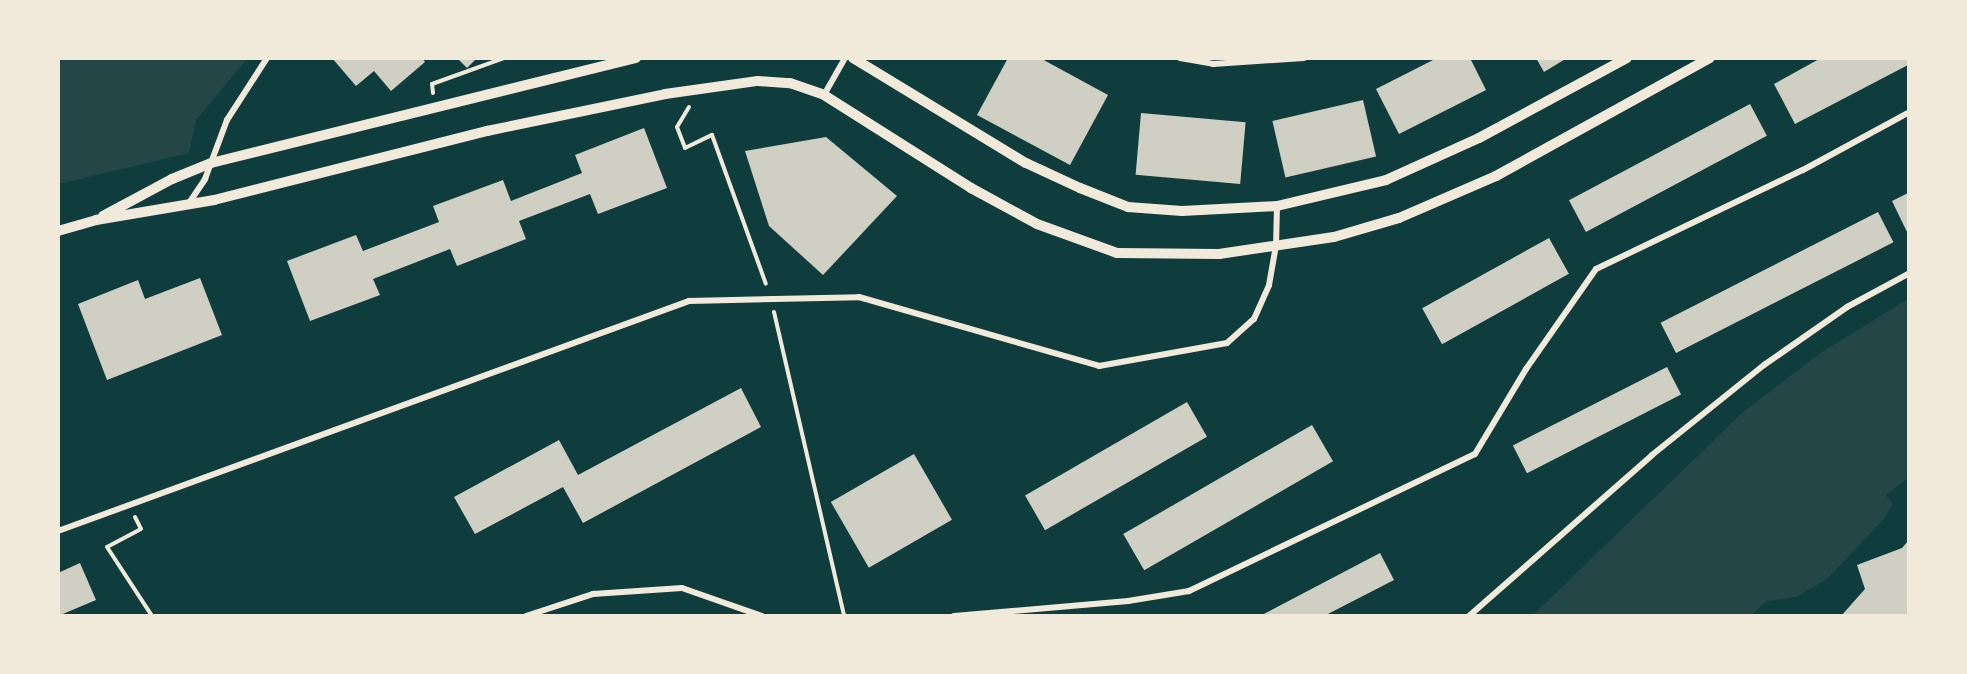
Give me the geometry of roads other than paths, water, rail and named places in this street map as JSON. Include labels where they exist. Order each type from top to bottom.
[{"type":"street","points":[[186,206],[211,163],[227,120],[267,58]]},
{"type":"street","points":[[96,220],[172,179],[211,163],[436,105],[636,58]]},
{"type":"street","points":[[824,95],[845,58]]},
{"type":"street","points":[[853,58],[1026,163],[1128,207],[1182,211],[1277,206],[1386,180],[1479,138],[1627,58]]},
{"type":"street","points":[[1180,58],[1213,64],[1304,58]]},
{"type":"street","points":[[58,231],[96,220],[186,206],[487,132],[665,94],[758,81],[790,84],[824,95],[952,177],[1028,219],[1117,253],[1179,256],[1276,248],[1399,218],[1496,177],[1710,58]]},
{"type":"street","points":[[954,615],[1128,601],[1189,591],[1475,454],[1526,369],[1596,269],[1803,170],[1908,113]]},
{"type":"street","points":[[58,531],[128,503],[689,301],[859,297],[1099,366],[1227,343],[1254,319],[1269,285],[1276,248],[1277,206]]},
{"type":"street","points":[[1469,615],[1652,455],[1764,365],[1847,307],[1908,274]]},
{"type":"street","points":[[525,615],[593,594],[682,588],[762,615]]}]
